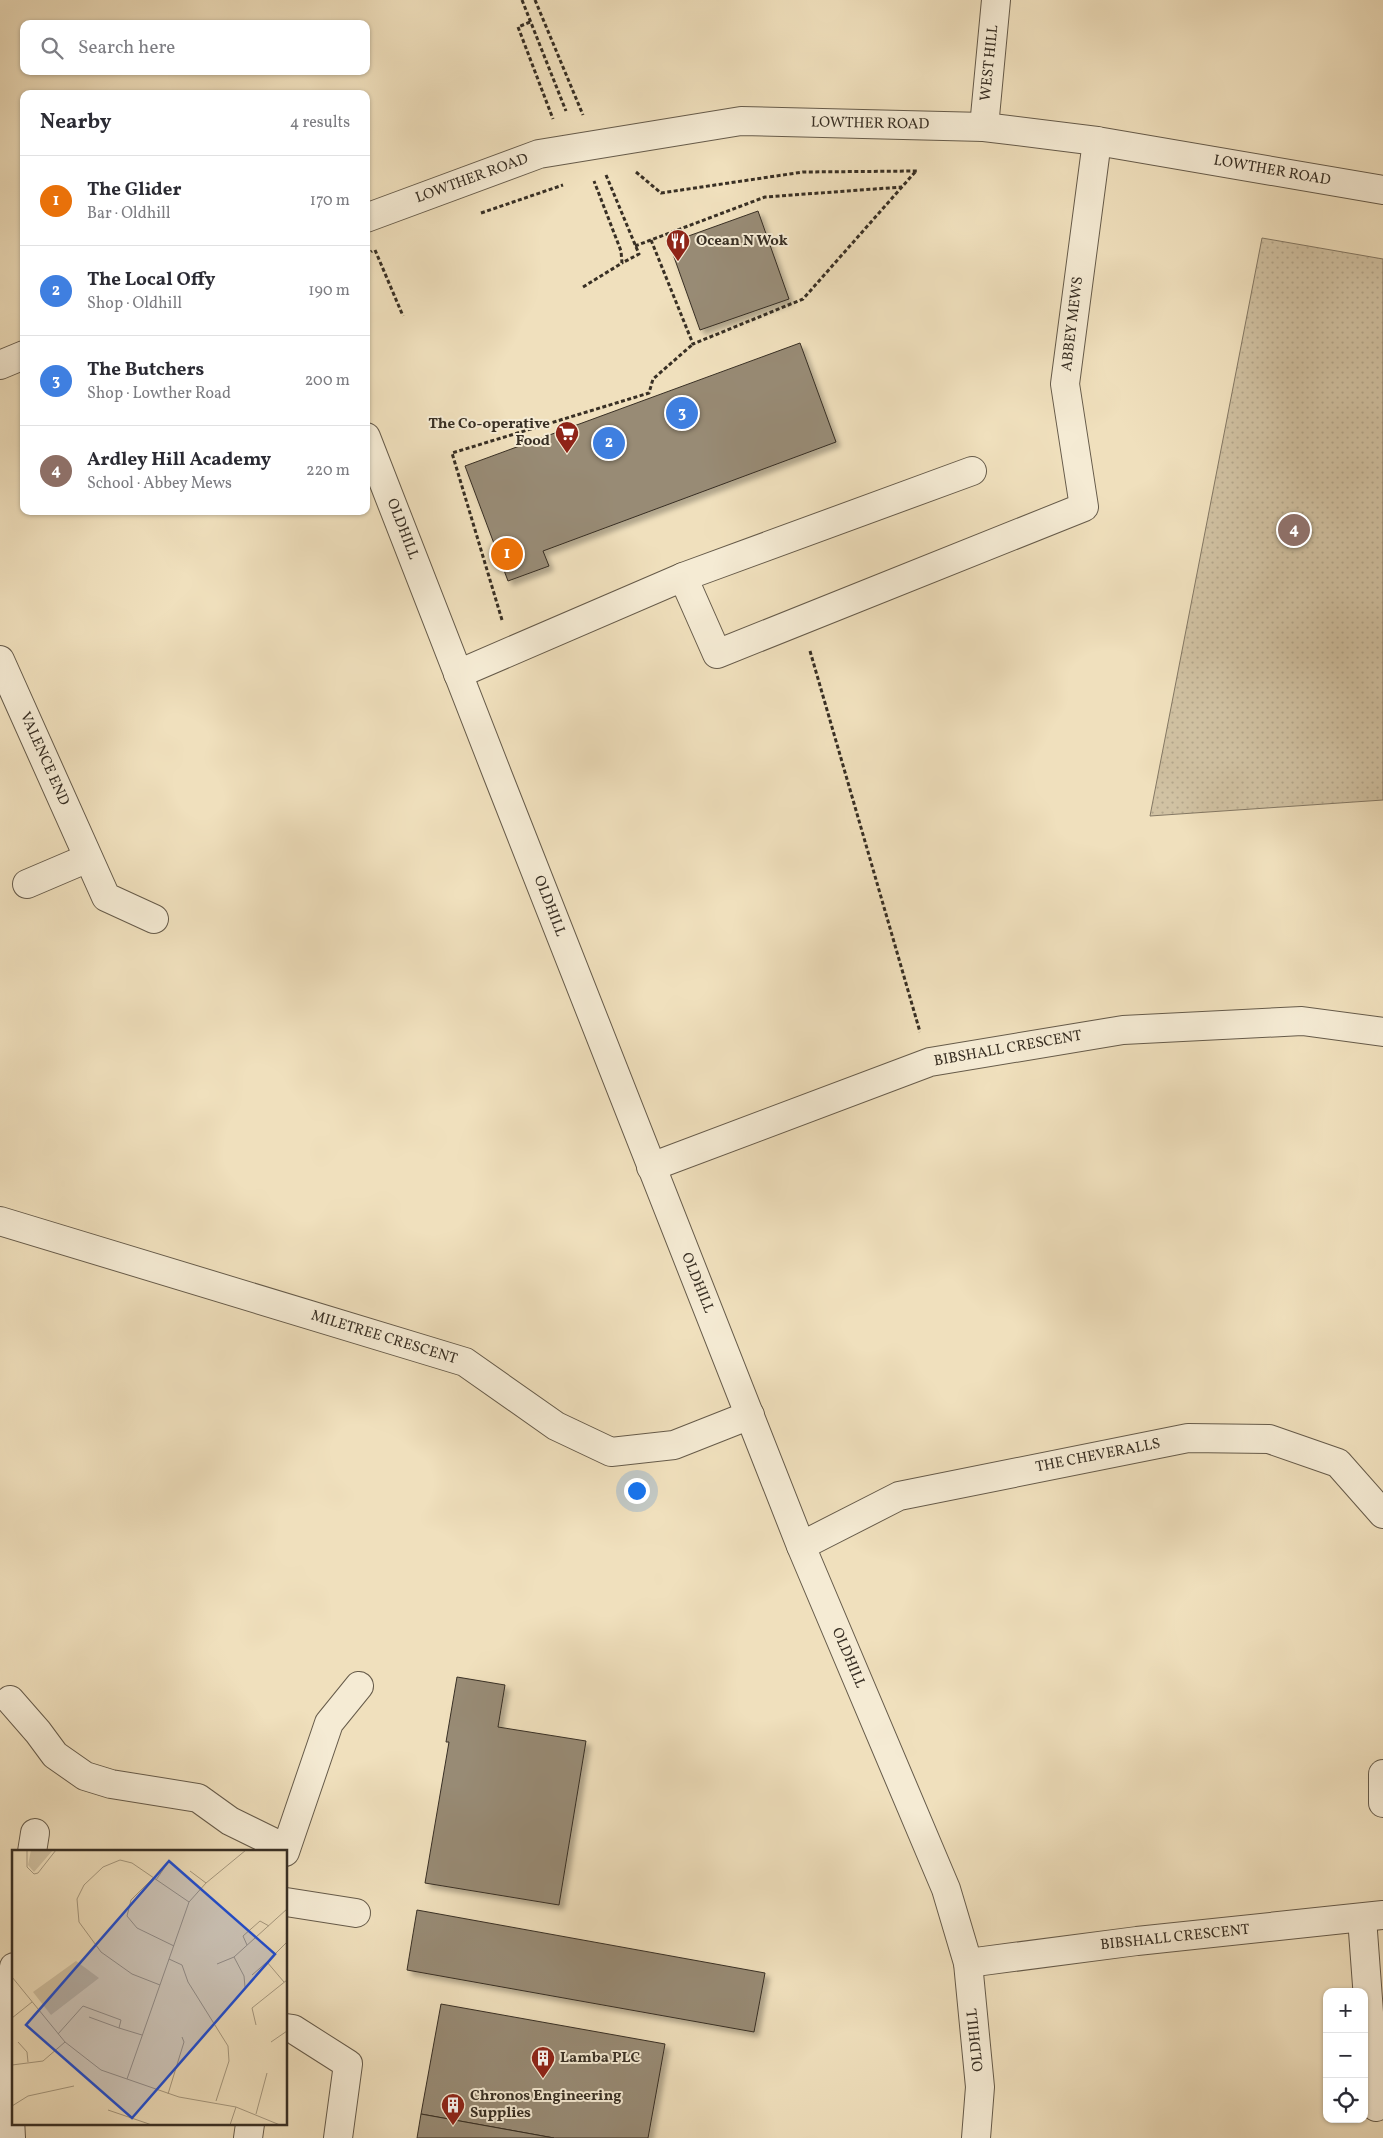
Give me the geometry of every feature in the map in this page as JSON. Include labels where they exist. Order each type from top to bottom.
[{"type":"street","name":"WEST HILL","points":[[984,127],[996,0]]},
{"type":"street","name":"LOWTHER ROAD","points":[[370,217],[539,154],[741,121],[984,127],[1097,141],[1383,190]]},
{"type":"street","name":"ABBEY MEWS","points":[[801,620],[1084,507],[1065,384],[1097,141]]},
{"type":"street","points":[[0,365],[20,357]]},
{"type":"street","name":"OLDHILL","points":[[370,447],[801,1546],[946,1889],[968,1963],[980,2087],[976,2138]]},
{"type":"street","points":[[458,674],[683,577],[972,471]]},
{"type":"street","points":[[683,577],[717,654],[801,620]]},
{"type":"street","name":"VALENCE END","points":[[0,660],[106,897],[154,919]]},
{"type":"street","points":[[27,884],[88,858]]},
{"type":"street","name":"BIBSHALL CRESCENT","points":[[651,1167],[930,1062],[1123,1030],[1302,1021],[1383,1032]]},
{"type":"street","name":"MILETREE CRESCENT","points":[[0,1221],[465,1362],[556,1426],[611,1452],[674,1445],[750,1415]]},
{"type":"street","name":"THE CHEVERALLS","points":[[801,1546],[899,1496],[1188,1438],[1269,1439],[1338,1463],[1383,1514]]},
{"type":"street","points":[[10,1700],[55,1755],[85,1776],[111,1784],[198,1798],[230,1821],[285,1850],[329,1723],[358,1686]]},
{"type":"street","points":[[1383,1774],[1383,1803]]},
{"type":"street","points":[[288,1902],[356,1912]]},
{"type":"street","points":[[1372,1916],[1376,2107]]},
{"type":"street","name":"BIBSHALL CRESCENT","points":[[968,1963],[1137,1941],[1372,1916]]},
{"type":"street","points":[[11,2138],[3,2019],[12,1976]]},
{"type":"street","points":[[288,2028],[293,2029],[348,2064],[338,2138]]},
{"type":"path","points":[[522,0],[566,111]]},
{"type":"path","points":[[535,0],[584,118]]},
{"type":"path","points":[[530,22],[518,27],[557,127]]},
{"type":"path","points":[[511,651],[452,454],[649,393],[654,379],[693,344],[803,299],[917,171],[803,172],[661,193],[635,172]]},
{"type":"path","points":[[583,287],[638,254],[604,173],[615,173]]},
{"type":"path","points":[[594,181],[621,251],[622,263]]},
{"type":"path","points":[[474,215],[565,184]]},
{"type":"path","points":[[635,246],[765,197],[902,187]]},
{"type":"path","points":[[651,240],[693,344]]},
{"type":"path","points":[[370,252],[374,248],[383,245]]},
{"type":"path","points":[[374,248],[403,316]]},
{"type":"path","points":[[801,620],[922,1040]]},
{"type":"shaded area","points":[[1262,238],[1383,259],[1383,800],[1150,816]]},
{"type":"building","points":[[758,211],[789,299],[700,330],[669,243]]},
{"type":"building","points":[[800,343],[836,442],[543,551],[549,566],[508,581],[465,466]]},
{"type":"building","points":[[457,1677],[505,1685],[498,1727],[586,1741],[559,1905],[425,1883],[449,1742],[446,1742]]},
{"type":"building","points":[[417,1910],[765,1973],[754,2032],[407,1970]]},
{"type":"building","name":"Lamba PLC","points":[[441,2004],[665,2044],[648,2138],[554,2138],[421,2114]]},
{"type":"building","name":"Chronos Engineering Supplies","points":[[421,2114],[554,2138],[417,2138]]},
{"type":"place","name":"Ocean N Wok","points":[[678,262]]},
{"type":"place","name":"The Butchers","points":[[682,413]]},
{"type":"place","name":"The Local Offy","points":[[609,443]]},
{"type":"place","name":"The Co-operative Food","points":[[567,454]]},
{"type":"place","name":"Ardley Hill Academy","points":[[1294,530]]},
{"type":"place","name":"The Glider","points":[[507,554]]},
{"type":"place","name":"Lamba PLC","points":[[543,2079]]},
{"type":"place","name":"Chronos Engineering Supplies","points":[[453,2126]]}]
